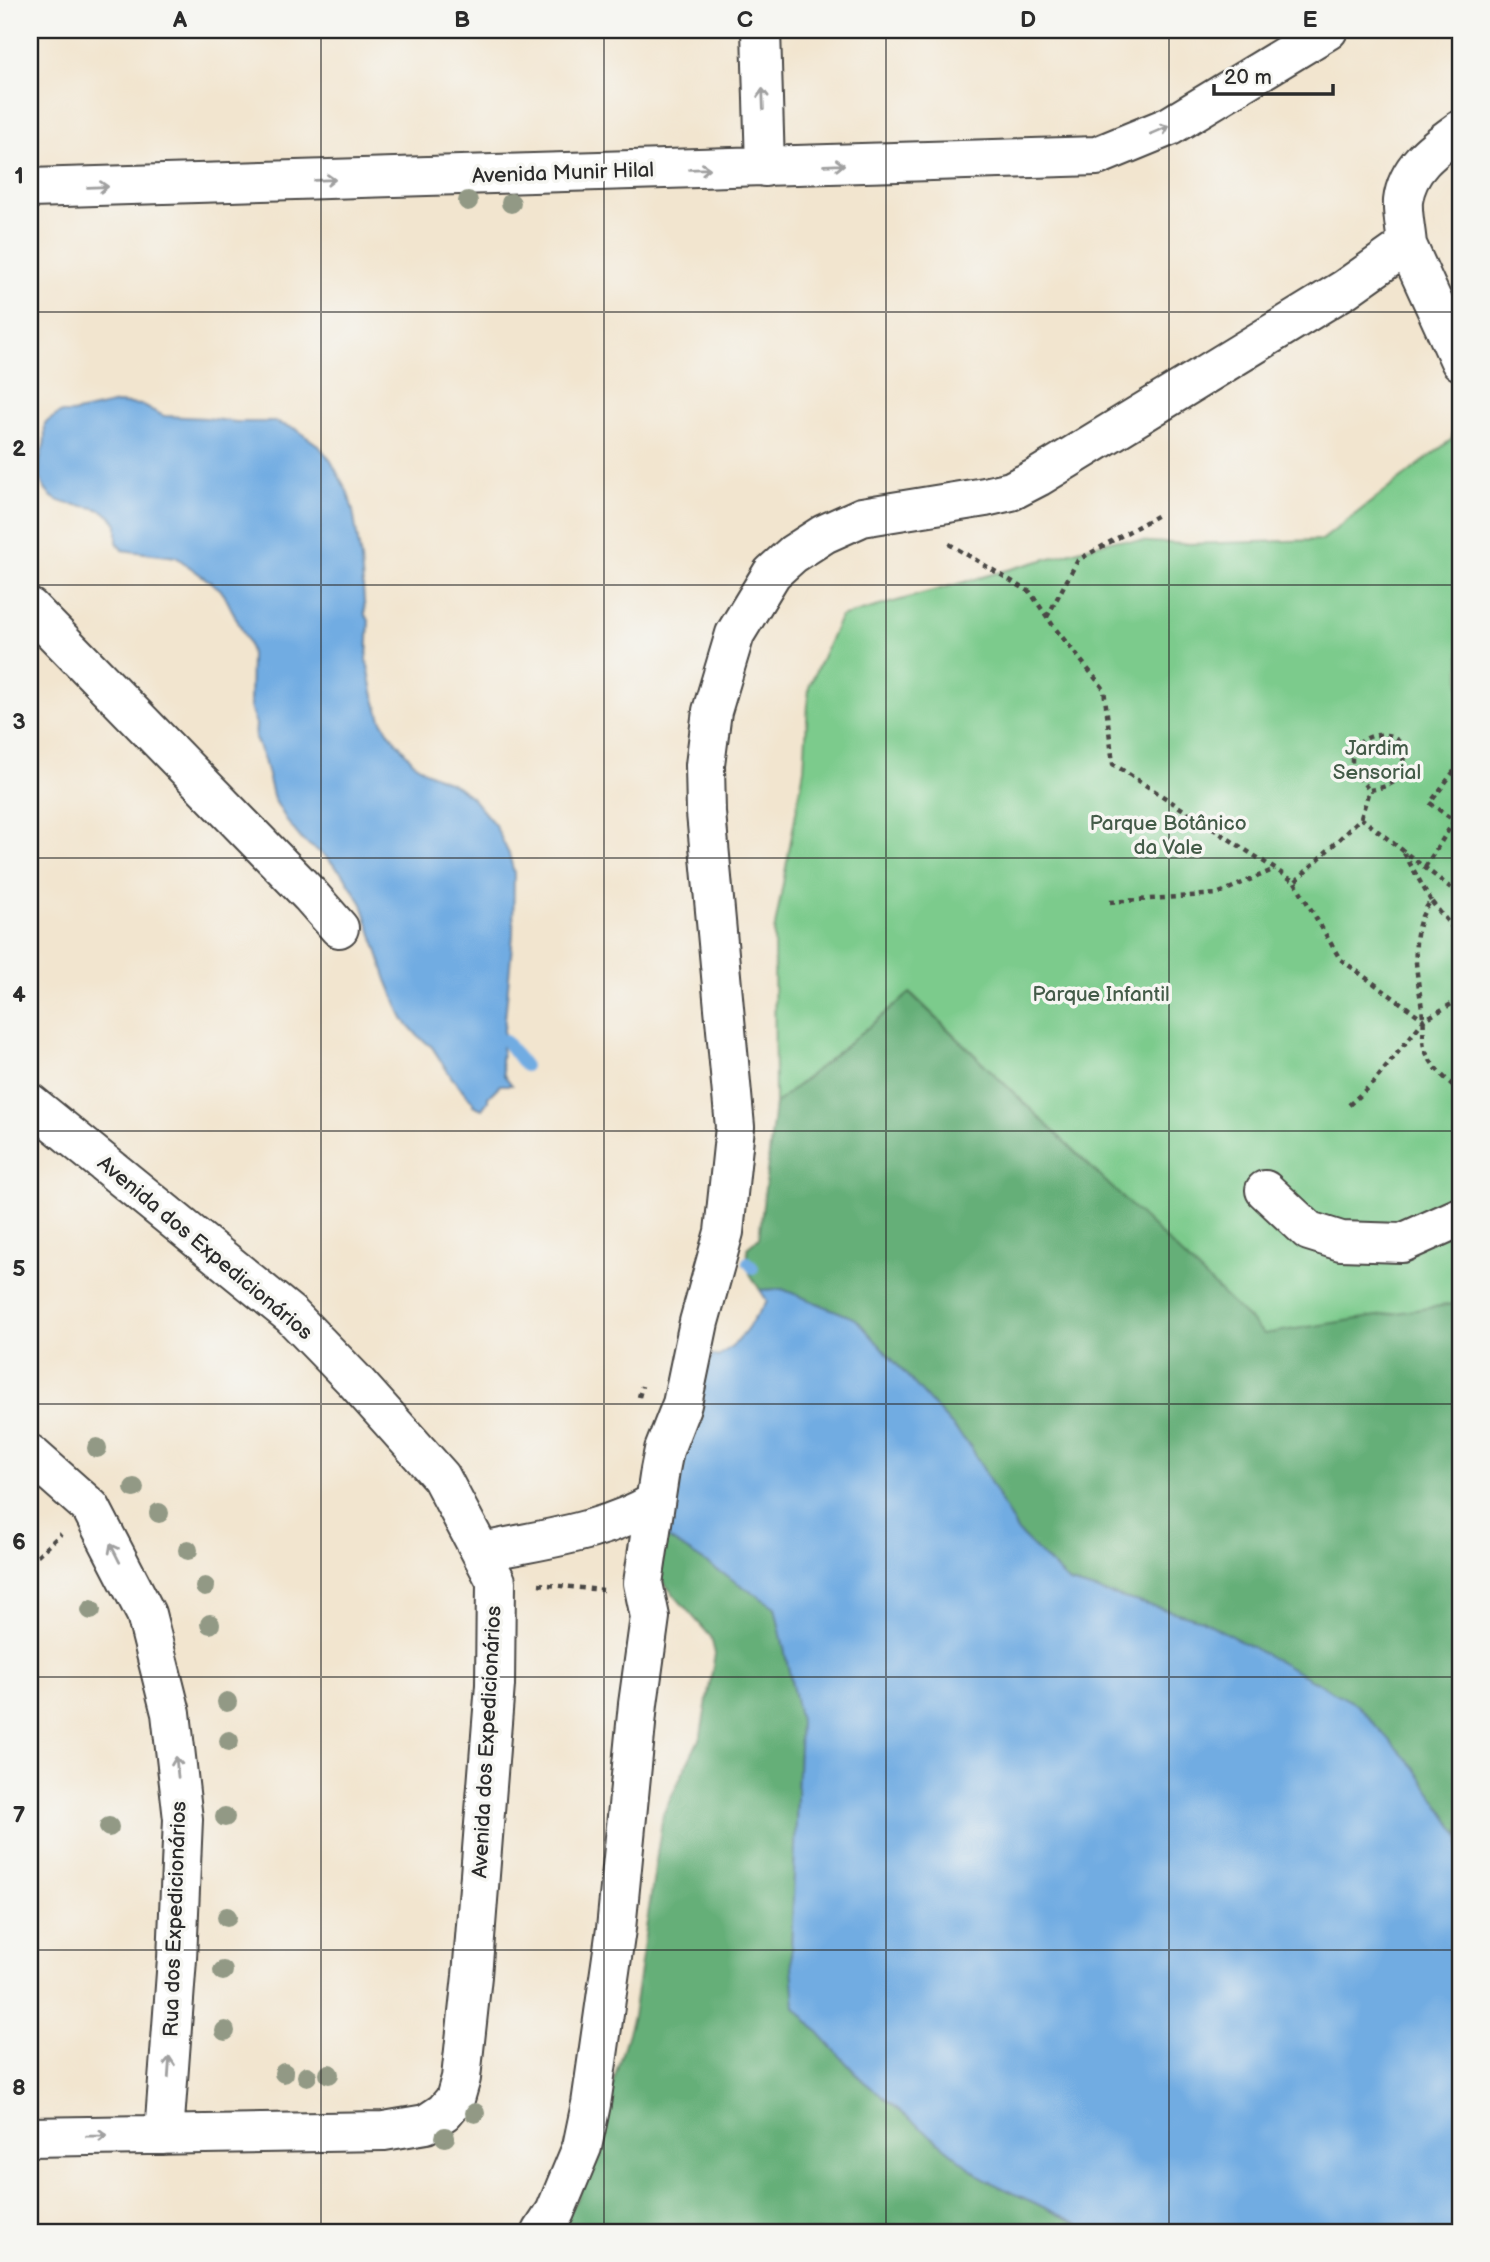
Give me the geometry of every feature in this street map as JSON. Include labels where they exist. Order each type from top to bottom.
[{"type":"street","points":[[761,30],[765,167]]},
{"type":"street","name":"Avenida Munir Hilal","points":[[30,188],[1097,156],[1170,126],[1328,30]]},
{"type":"street","points":[[1460,130],[1426,155],[1412,175],[1403,201],[1407,245],[1460,362]]},
{"type":"street","points":[[542,2232],[555,2212],[582,2147],[593,2090],[616,1929],[638,1704],[650,1617],[643,1583],[655,1502],[664,1450],[682,1404],[699,1322],[724,1232],[731,1175],[735,1127],[706,813],[705,765],[712,711],[735,634],[772,573],[793,554],[824,534],[862,517],[1011,491],[1345,289],[1407,245]]},
{"type":"street","points":[[30,608],[339,928]]},
{"type":"street","name":"Avenida dos Expedicionários","points":[[30,1103],[291,1315],[356,1382],[441,1477],[496,1581],[495,1685],[471,1989],[461,2078],[454,2099],[444,2112],[426,2124],[384,2131],[30,2137]]},
{"type":"street","points":[[1265,1190],[1309,1231],[1341,1241],[1402,1243],[1460,1217]]},
{"type":"street","name":"Rua dos Expedicionários","points":[[30,1454],[91,1508],[146,1614],[171,1713],[183,1819],[177,1959],[164,2135]]},
{"type":"street","points":[[483,1552],[612,1524],[635,1515],[655,1502]]},
{"type":"path","points":[[1047,617],[1078,560],[1160,514]]},
{"type":"path","points":[[949,544],[1031,592],[1047,617],[1104,689],[1113,764],[1295,882],[1340,960],[1424,1020]]},
{"type":"path","points":[[1388,734],[1400,742],[1406,762],[1400,777],[1384,787],[1369,790],[1359,778],[1352,762],[1355,747],[1369,736],[1388,734]]},
{"type":"path","points":[[1460,762],[1430,803],[1460,825]]},
{"type":"path","points":[[1295,882],[1361,818],[1369,790]]},
{"type":"path","points":[[1424,867],[1460,812]]},
{"type":"path","points":[[1361,818],[1460,895]]},
{"type":"path","points":[[1403,851],[1431,901],[1460,937]]},
{"type":"path","points":[[1110,902],[1217,894],[1276,869]]},
{"type":"path","points":[[1431,901],[1422,912],[1416,930],[1424,1049],[1447,1081],[1460,1091]]},
{"type":"path","points":[[1349,1105],[1374,1082],[1424,1020],[1460,999]]},
{"type":"green space","name":"Parque Botânico da Vale","points":[[1460,392],[1460,1303],[1264,1335],[911,993],[775,1104],[774,932],[804,769],[809,687],[840,617],[1114,540],[1185,544],[1322,540],[1452,439]]},
{"type":"green space","points":[[910,993],[1264,1334],[1460,1303],[1460,1837],[1414,1767],[1202,1620],[1070,1583],[1017,1531],[971,1447],[856,1319],[782,1289],[760,1290],[750,1274],[747,1248],[759,1238],[775,1104]]},
{"type":"green space","points":[[660,1533],[775,1607],[800,1721],[791,1951],[796,2007],[862,2080],[984,2179],[1096,2232],[551,2232],[578,2198],[633,2016],[663,1814],[701,1735],[715,1654],[711,1637],[654,1572]]},
{"type":"water","points":[[117,403],[141,405],[164,416],[236,422],[275,422],[296,429],[319,446],[331,461],[348,493],[361,559],[365,615],[369,620],[367,660],[381,719],[413,762],[425,771],[457,786],[472,798],[495,825],[509,854],[514,873],[513,934],[501,1062],[504,1075],[512,1085],[500,1085],[488,1097],[482,1109],[473,1105],[432,1047],[403,1019],[362,904],[344,875],[324,855],[303,841],[274,799],[255,738],[256,725],[250,707],[251,654],[248,642],[225,596],[220,589],[176,557],[122,550],[117,542],[117,524],[108,514],[87,506],[64,503],[54,499],[46,491],[39,469],[45,443],[45,423],[60,413]]},
{"type":"water","points":[[782,1289],[856,1319],[971,1447],[1017,1531],[1070,1583],[1202,1620],[1356,1704],[1414,1767],[1460,1837],[1460,2232],[1096,2232],[984,2179],[862,2080],[795,2007],[791,1951],[800,1721],[775,1607],[660,1533],[674,1448],[712,1355],[718,1357],[738,1341],[767,1301],[760,1290]]},
{"type":"waterway","points":[[505,1040],[525,1066]]},
{"type":"waterway","points":[[748,1262],[753,1268]]},
{"type":"park label","name":"Jardim Sensorial","points":[[1377,760]]},
{"type":"park label","name":"Parque Infantil","points":[[1101,994]]}]
